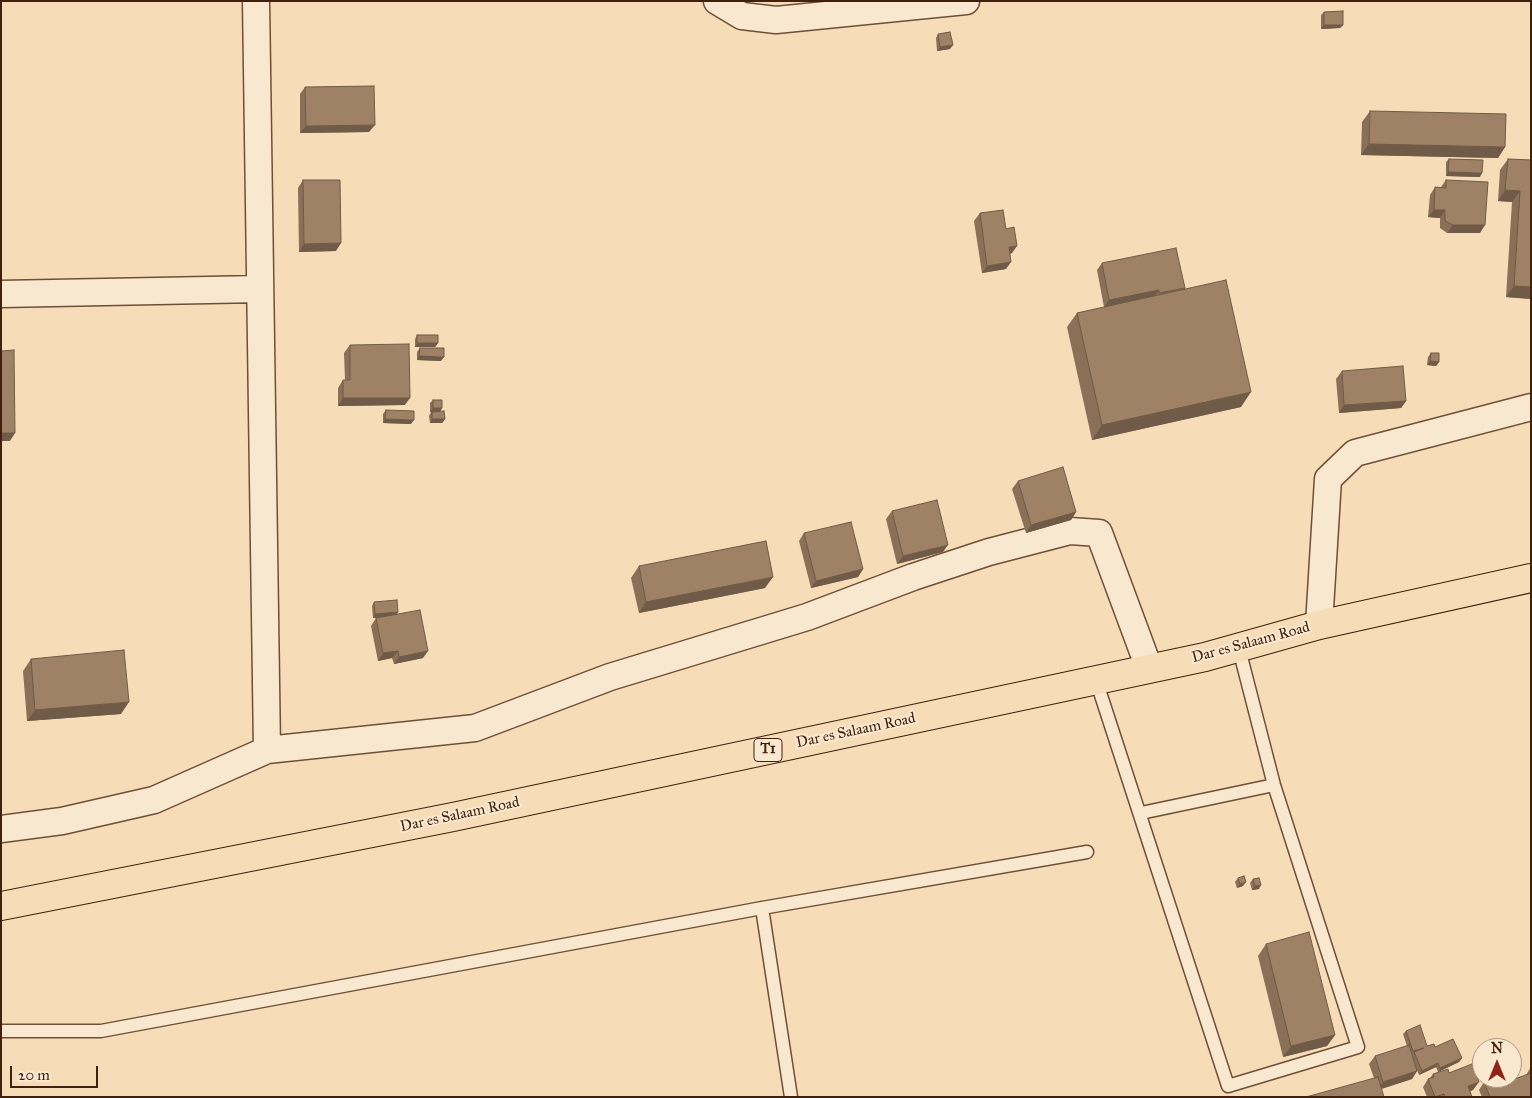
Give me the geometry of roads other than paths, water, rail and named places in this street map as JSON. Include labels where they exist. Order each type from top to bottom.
[{"type":"highway","name":"Dar es Salaam Road","points":[[1,906],[443,819],[1096,680],[1239,649],[1319,625],[1531,578]]},
{"type":"street","points":[[256,1],[267,750]]},
{"type":"street","points":[[717,1],[748,18],[776,20],[966,1]]},
{"type":"street","points":[[1,294],[260,289]]},
{"type":"street","points":[[1319,625],[1328,479],[1355,453],[1531,407]]},
{"type":"street","points":[[1,829],[62,821],[154,800],[267,750],[475,728],[610,677],[807,617],[913,577],[989,552],[1070,531],[1100,533],[1149,668]]},
{"type":"lane","points":[[1096,680],[1141,813],[1228,1086],[1358,1047],[1274,785],[1239,649]]},
{"type":"lane","points":[[1141,813],[1274,785]]},
{"type":"lane","points":[[1,1030],[101,1030],[762,908],[1087,852]]},
{"type":"lane","points":[[762,908],[790,1097]]}]
